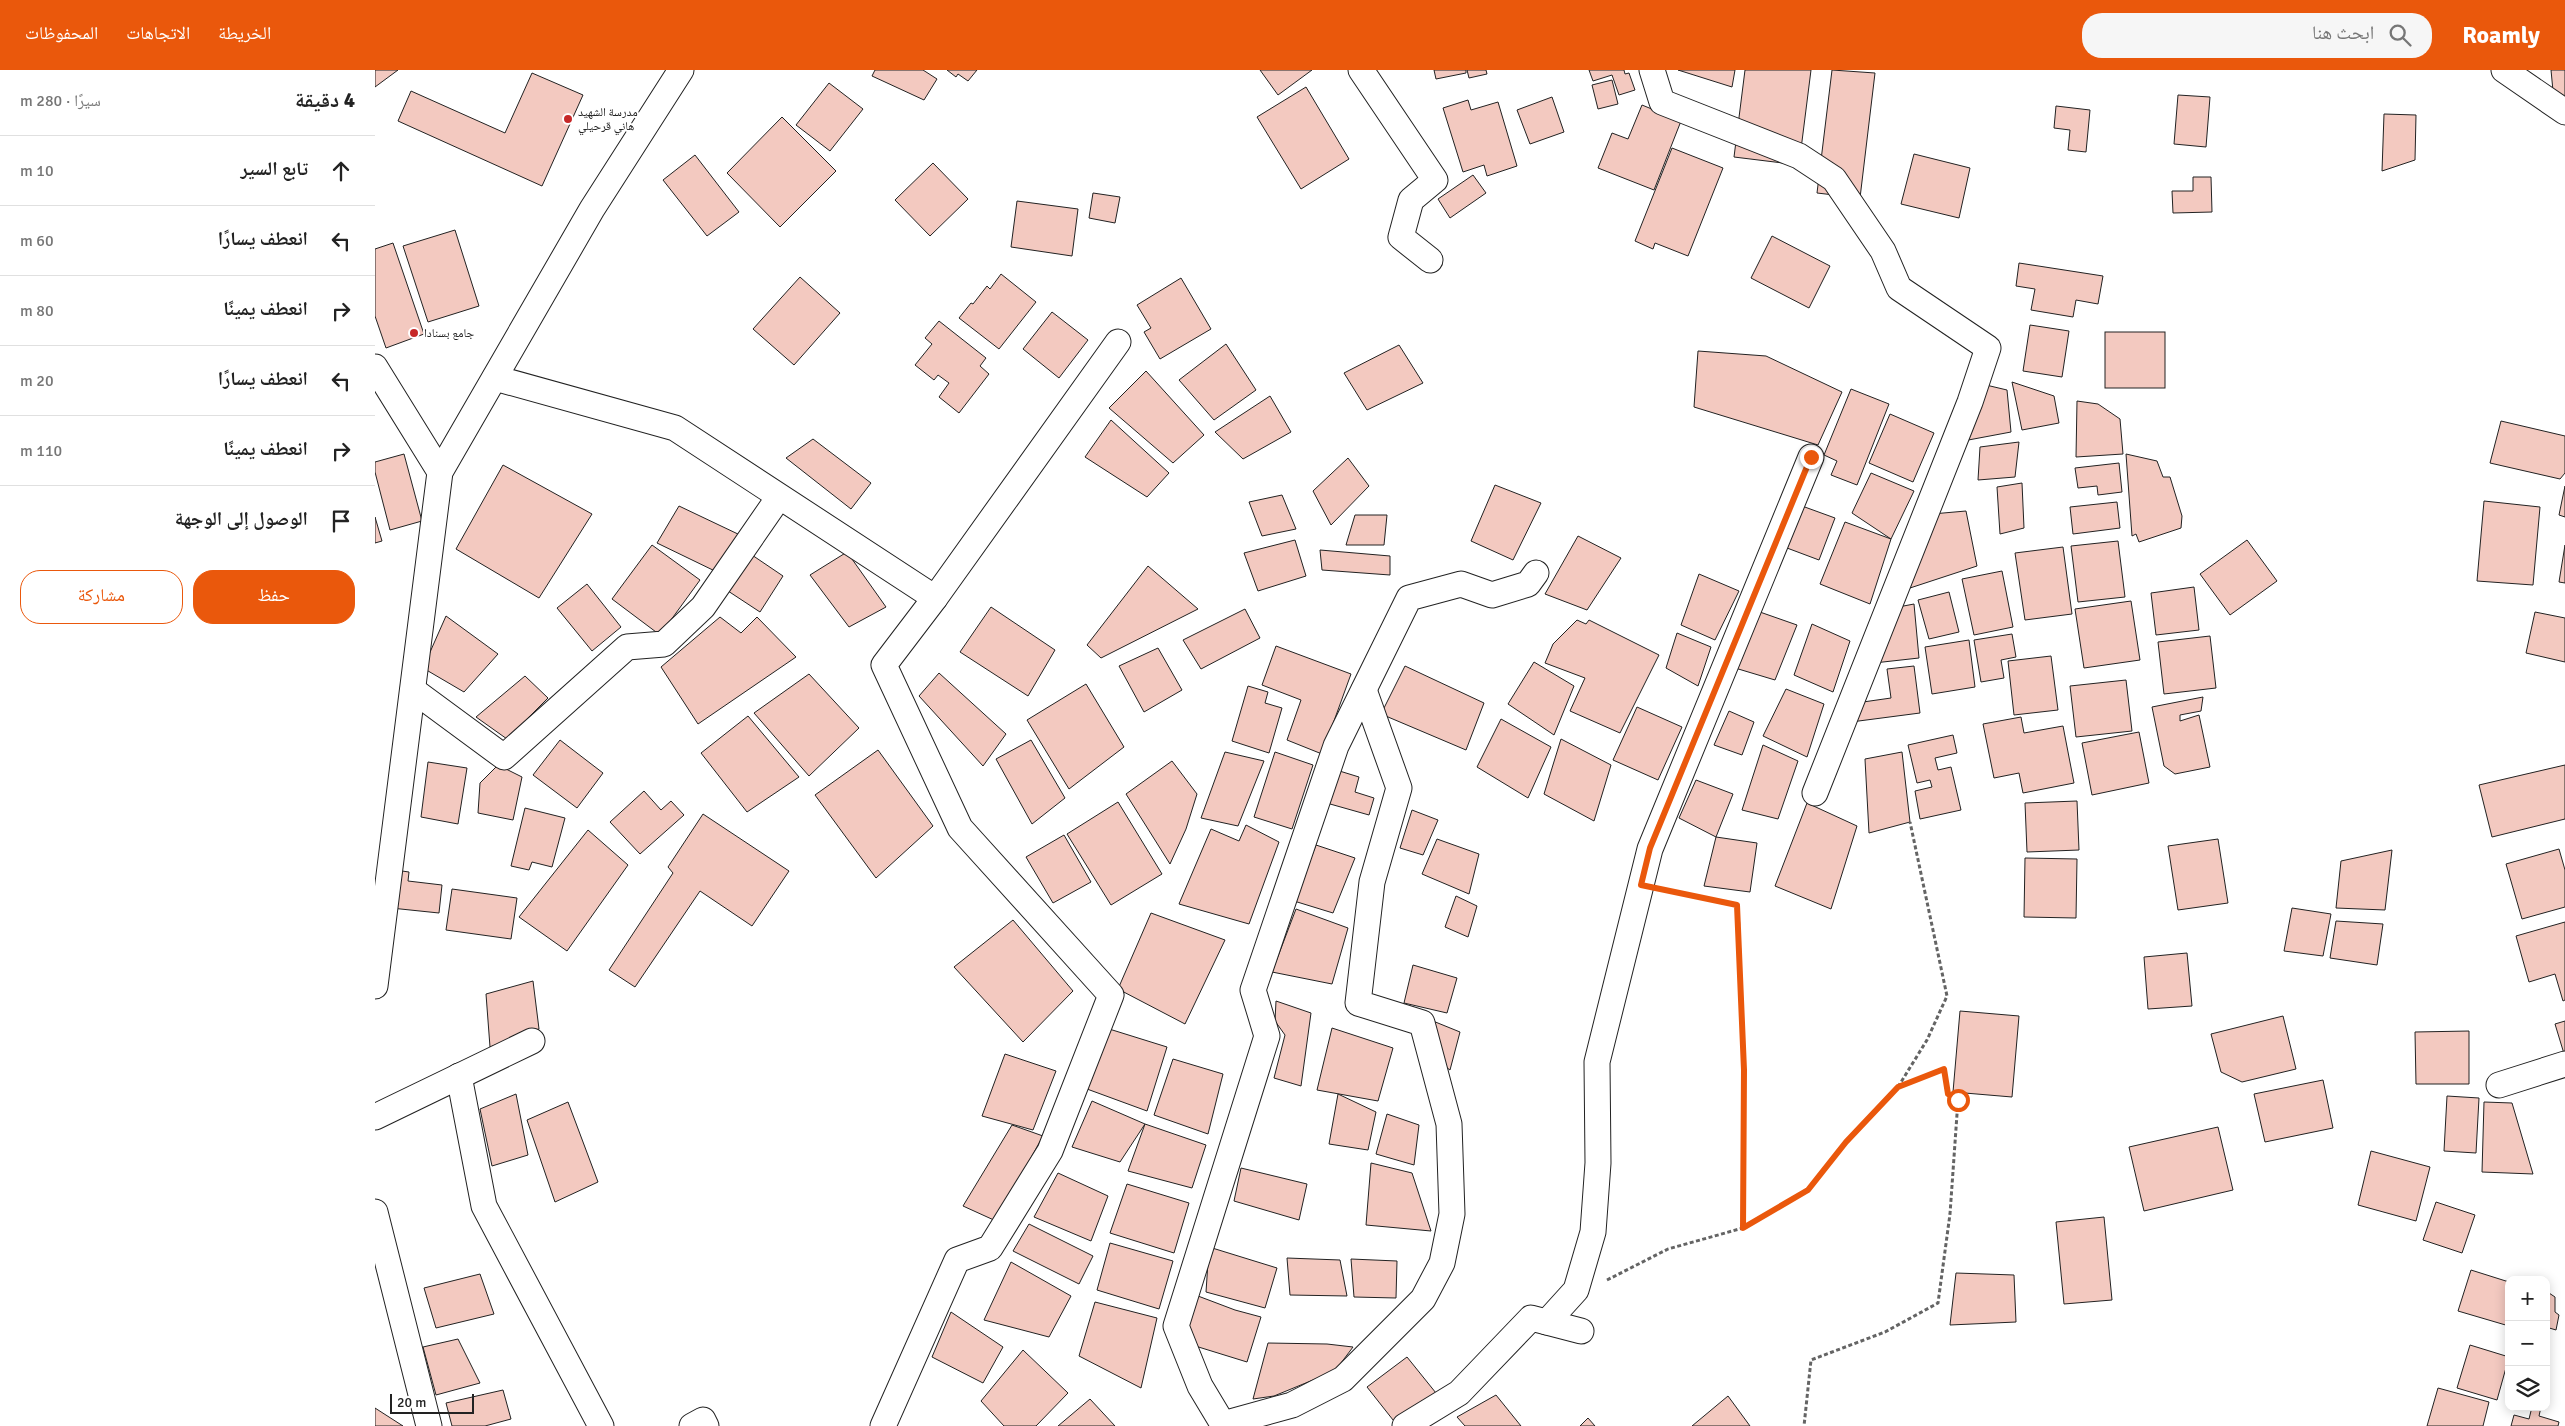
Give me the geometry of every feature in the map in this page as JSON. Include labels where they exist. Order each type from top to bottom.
[{"type":"street","points":[[375,986],[440,472],[592,209],[681,70]]},
{"type":"street","points":[[1361,70],[1435,180],[1411,200],[1401,237],[1430,260]]},
{"type":"street","points":[[1652,70],[1662,102],[1799,156],[1834,179],[1883,251],[1899,288],[1987,348],[1971,402],[1815,793]]},
{"type":"street","points":[[2504,70],[2565,112]]},
{"type":"street","points":[[883,1426],[957,1260],[990,1248],[1050,1151],[1111,995],[959,828],[884,665],[935,598],[1117,342]]},
{"type":"street","points":[[375,367],[440,472]]},
{"type":"street","points":[[495,378],[675,428],[935,598]]},
{"type":"street","points":[[1547,1322],[1576,1290],[1593,1232],[1599,1163],[1597,1062],[1650,848],[1811,457]]},
{"type":"street","points":[[413,690],[504,757],[627,648],[664,644],[677,632],[703,607],[779,497]]},
{"type":"street","points":[[1364,690],[1399,788],[1372,882],[1358,1003],[1422,1022],[1449,1124],[1452,1214],[1442,1264],[1423,1299],[1343,1379],[1292,1405],[1224,1425],[1200,1386],[1176,1326],[1267,1036],[1253,990],[1336,746],[1409,598],[1461,584],[1492,595],[1528,584],[1536,573]]},
{"type":"street","points":[[375,1117],[532,1041]]},
{"type":"street","points":[[2499,1085],[2565,1064]]},
{"type":"street","points":[[459,1076],[484,1206],[601,1426]]},
{"type":"street","points":[[375,1212],[428,1425]]},
{"type":"street","points":[[1405,1426],[1459,1393],[1531,1318],[1581,1331]]},
{"type":"street","points":[[692,1426],[703,1420],[706,1426]]},
{"type":"path","points":[[1576,1290],[1611,1279],[1668,1249],[1743,1228],[1808,1190],[1846,1142],[1898,1087],[1927,1040],[1947,996],[1910,822]]},
{"type":"path","points":[[1641,885],[1737,905],[1744,1070],[1743,1228]]},
{"type":"path","points":[[1804,1426],[1811,1360],[1885,1332],[1937,1303],[1950,1214],[1958,1100],[1948,1094],[1944,1069],[1898,1087]]},
{"type":"building","points":[[375,70],[398,70],[375,87]]},
{"type":"building","points":[[875,70],[923,70],[937,79],[924,100],[872,76]]},
{"type":"building","points":[[947,70],[977,70],[968,81],[958,74],[956,77]]},
{"type":"building","points":[[1260,70],[1312,70],[1278,95]]},
{"type":"building","points":[[1434,70],[1466,70],[1466,73],[1436,79]]},
{"type":"building","points":[[1467,70],[1486,70],[1487,74],[1469,78]]},
{"type":"building","points":[[1589,70],[1624,70],[1625,74],[1629,73],[1635,90],[1619,95],[1612,75],[1593,81]]},
{"type":"building","points":[[1678,70],[1735,70],[1732,87]]},
{"type":"building","points":[[1745,70],[1811,70],[1799,165],[1734,157]]},
{"type":"building","points":[[1832,70],[1875,73],[1860,198],[1817,193]]},
{"type":"building","points":[[2551,70],[2565,70],[2565,105],[2553,91]]},
{"type":"building","points":[[532,73],[583,95],[542,186],[398,121],[411,91],[505,133]]},
{"type":"building","points":[[1612,80],[1618,104],[1598,109],[1592,85]]},
{"type":"building","points":[[829,83],[863,109],[830,151],[796,125]]},
{"type":"building","points":[[1306,87],[1349,159],[1301,189],[1257,117]]},
{"type":"building","points":[[2178,95],[2210,97],[2206,147],[2174,144]]},
{"type":"building","points":[[1552,97],[1564,132],[1530,144],[1517,110]]},
{"type":"building","points":[[1468,100],[1471,110],[1498,102],[1517,166],[1487,176],[1484,165],[1463,172],[1443,108]]},
{"type":"building","points":[[1642,105],[1681,121],[1654,190],[1598,168],[1612,133],[1628,139]]},
{"type":"building","points":[[2056,106],[2090,110],[2086,152],[2068,150],[2070,130],[2054,128]]},
{"type":"building","points":[[2384,114],[2416,115],[2415,160],[2382,171]]},
{"type":"building","points":[[782,117],[836,171],[780,227],[727,173]]},
{"type":"building","points":[[1672,148],[1723,168],[1688,256],[1655,243],[1653,249],[1635,241]]},
{"type":"building","points":[[1914,154],[1970,168],[1959,218],[1901,204]]},
{"type":"building","points":[[695,155],[739,212],[707,236],[663,180]]},
{"type":"building","points":[[933,163],[968,199],[930,236],[895,200]]},
{"type":"building","points":[[1473,175],[1486,193],[1450,218],[1438,199]]},
{"type":"building","points":[[2193,177],[2211,177],[2212,212],[2173,213],[2172,191],[2193,191]]},
{"type":"building","points":[[1093,193],[1120,197],[1115,223],[1089,218]]},
{"type":"building","points":[[1017,201],[1078,209],[1072,256],[1011,247]]},
{"type":"building","points":[[455,230],[479,306],[428,322],[403,246]]},
{"type":"building","points":[[1772,236],[1830,266],[1809,308],[1751,278]]},
{"type":"building","points":[[393,243],[424,334],[386,348],[375,316],[375,249]]},
{"type":"building","points":[[2019,263],[2103,276],[2098,304],[2076,300],[2073,317],[2031,310],[2035,289],[2016,286]]},
{"type":"building","points":[[1001,274],[1036,302],[999,349],[959,318],[987,286],[990,289]]},
{"type":"building","points":[[800,277],[840,313],[794,365],[753,329]]},
{"type":"building","points":[[1181,278],[1211,329],[1160,359],[1144,332],[1151,328],[1137,305]]},
{"type":"building","points":[[1052,312],[1088,340],[1059,378],[1023,349]]},
{"type":"building","points":[[939,321],[986,358],[980,366],[989,374],[959,413],[939,397],[949,383],[938,375],[934,380],[915,365],[932,344],[925,338]]},
{"type":"building","points":[[2030,325],[2069,331],[2062,377],[2023,371]]},
{"type":"building","points":[[2105,332],[2165,332],[2165,388],[2105,388]]},
{"type":"building","points":[[1226,344],[1256,390],[1214,420],[1179,380]]},
{"type":"building","points":[[1399,345],[1423,383],[1367,410],[1344,373]]},
{"type":"building","points":[[1698,351],[1766,356],[1842,392],[1818,445],[1694,407]]},
{"type":"building","points":[[1146,371],[1204,435],[1173,463],[1109,408]]},
{"type":"building","points":[[2012,382],[2054,396],[2059,423],[2022,430]]},
{"type":"building","points":[[1986,385],[2007,390],[2011,432],[1963,441]]},
{"type":"building","points":[[1851,389],[1889,404],[1857,485],[1831,475],[1837,461],[1824,455]]},
{"type":"building","points":[[1270,396],[1291,432],[1243,459],[1215,432]]},
{"type":"building","points":[[2077,401],[2098,404],[2120,419],[2123,454],[2076,457]]},
{"type":"building","points":[[1890,414],[1934,433],[1913,482],[1869,463]]},
{"type":"building","points":[[1111,420],[1169,473],[1147,497],[1085,457]]},
{"type":"building","points":[[2501,421],[2565,436],[2565,473],[2560,479],[2490,463]]},
{"type":"building","points":[[813,439],[871,483],[851,509],[786,458]]},
{"type":"building","points":[[2019,442],[2015,477],[1978,480],[1980,447]]},
{"type":"building","points":[[404,454],[422,521],[390,530],[375,472],[375,462]]},
{"type":"building","points":[[2126,454],[2157,461],[2163,477],[2170,477],[2182,516],[2181,528],[2139,542],[2136,534],[2132,536]]},
{"type":"building","points":[[1348,458],[1369,486],[1331,525],[1313,491]]},
{"type":"building","points":[[2119,463],[2122,492],[2098,495],[2097,486],[2078,488],[2075,468]]},
{"type":"building","points":[[503,465],[592,514],[539,598],[456,549]]},
{"type":"building","points":[[1871,473],[1914,491],[1891,539],[1852,513]]},
{"type":"building","points":[[2022,483],[2024,528],[2000,534],[1997,487]]},
{"type":"building","points":[[1495,485],[1541,503],[1513,560],[1471,541]]},
{"type":"building","points":[[2565,486],[2565,517],[2559,515]]},
{"type":"building","points":[[1282,495],[1296,529],[1262,536],[1249,502]]},
{"type":"building","points":[[2484,501],[2540,507],[2533,585],[2477,581]]},
{"type":"building","points":[[2117,502],[2120,528],[2073,534],[2070,507]]},
{"type":"building","points":[[679,506],[740,535],[719,573],[657,543]]},
{"type":"building","points":[[1802,506],[1835,518],[1819,560],[1787,548]]},
{"type":"building","points":[[1966,511],[1977,566],[1910,588],[1932,514]]},
{"type":"building","points":[[1355,515],[1387,515],[1384,545],[1346,545]]},
{"type":"building","points":[[375,517],[382,541],[375,543]]},
{"type":"building","points":[[1845,522],[1891,539],[1870,604],[1820,584]]},
{"type":"building","points":[[1578,536],[1621,558],[1587,610],[1545,594]]},
{"type":"building","points":[[1295,540],[1306,576],[1258,591],[1244,553]]},
{"type":"building","points":[[2247,540],[2277,581],[2230,615],[2200,574]]},
{"type":"building","points":[[2118,541],[2125,597],[2078,602],[2071,546]]},
{"type":"building","points":[[652,545],[700,580],[660,635],[612,599]]},
{"type":"building","points":[[2565,545],[2565,583],[2559,582]]},
{"type":"building","points":[[2063,547],[2072,614],[2025,620],[2015,553]]},
{"type":"building","points":[[1320,550],[1390,556],[1390,575],[1322,570]]},
{"type":"building","points":[[847,552],[886,607],[849,627],[810,575]]},
{"type":"building","points":[[749,553],[783,576],[760,612],[725,589]]},
{"type":"building","points":[[1148,566],[1198,609],[1101,658],[1087,645]]},
{"type":"building","points":[[2002,571],[2013,627],[1974,635],[1962,579]]},
{"type":"building","points":[[1699,574],[1739,591],[1715,640],[1681,625]]},
{"type":"building","points":[[587,584],[621,627],[592,651],[557,608]]},
{"type":"building","points":[[2194,587],[2199,630],[2156,635],[2151,593]]},
{"type":"building","points":[[1949,592],[1959,632],[1929,639],[1918,600]]},
{"type":"building","points":[[2131,601],[2140,660],[2084,668],[2075,609]]},
{"type":"building","points":[[1914,604],[1919,658],[1874,663],[1893,608]]},
{"type":"building","points":[[991,607],[1055,650],[1028,696],[960,652]]},
{"type":"building","points":[[1245,609],[1260,638],[1201,669],[1183,640]]},
{"type":"building","points":[[1757,611],[1797,625],[1775,680],[1735,668]]},
{"type":"building","points":[[2535,612],[2565,618],[2565,662],[2526,653]]},
{"type":"building","points":[[446,616],[498,654],[464,692],[423,668]]},
{"type":"building","points":[[720,617],[741,633],[757,617],[796,657],[698,724],[661,667]]},
{"type":"building","points":[[1577,620],[1586,624],[1589,620],[1659,655],[1620,733],[1570,711],[1585,678],[1545,663],[1553,644]]},
{"type":"building","points":[[1812,624],[1850,641],[1833,692],[1794,675]]},
{"type":"building","points":[[1677,633],[1711,647],[1698,686],[1666,668]]},
{"type":"building","points":[[2012,634],[2016,657],[2001,660],[2004,678],[1981,682],[1974,640]]},
{"type":"building","points":[[2210,636],[2216,688],[2164,694],[2158,642]]},
{"type":"building","points":[[1969,640],[1975,687],[1932,694],[1925,647]]},
{"type":"building","points":[[1276,646],[1351,674],[1322,754],[1287,740],[1301,700],[1262,685]]},
{"type":"building","points":[[1158,648],[1182,690],[1144,712],[1119,666]]},
{"type":"building","points":[[2051,656],[2058,710],[2014,715],[2008,661]]},
{"type":"building","points":[[1534,662],[1574,686],[1554,735],[1508,704]]},
{"type":"building","points":[[1405,666],[1484,703],[1466,750],[1381,714]]},
{"type":"building","points":[[1914,666],[1920,713],[1851,722],[1856,703],[1891,698],[1887,669]]},
{"type":"building","points":[[939,673],[1006,734],[983,766],[919,696]]},
{"type":"building","points":[[809,674],[859,728],[809,776],[754,713]]},
{"type":"building","points":[[525,676],[548,698],[507,739],[476,717]]},
{"type":"building","points":[[2126,680],[2132,731],[2076,737],[2070,686]]},
{"type":"building","points":[[1086,684],[1124,747],[1069,789],[1027,720]]},
{"type":"building","points":[[1248,686],[1268,692],[1265,703],[1282,708],[1269,753],[1232,741]]},
{"type":"building","points":[[1786,689],[1824,704],[1807,757],[1763,736]]},
{"type":"building","points":[[2203,697],[2201,711],[2180,715],[2180,721],[2199,715],[2210,767],[2175,774],[2164,766],[2152,707]]},
{"type":"building","points":[[1637,707],[1682,727],[1658,780],[1613,760]]},
{"type":"building","points":[[1729,711],[1754,722],[1742,755],[1714,745]]},
{"type":"building","points":[[748,716],[799,777],[747,812],[701,753]]},
{"type":"building","points":[[2021,717],[2024,733],[2063,726],[2074,783],[2023,793],[2019,773],[1994,778],[1983,724]]},
{"type":"building","points":[[1501,719],[1551,747],[1528,798],[1477,767]]},
{"type":"building","points":[[2139,732],[2149,783],[2092,795],[2082,743]]},
{"type":"building","points":[[1953,735],[1957,753],[1935,758],[1938,770],[1951,767],[1961,810],[1920,819],[1915,791],[1932,787],[1930,780],[1917,783],[1908,745]]},
{"type":"building","points":[[1561,739],[1611,765],[1594,821],[1544,794]]},
{"type":"building","points":[[560,740],[603,773],[577,808],[533,775]]},
{"type":"building","points":[[1031,740],[1065,798],[1032,824],[996,759]]},
{"type":"building","points":[[1763,745],[1798,761],[1778,819],[1742,810]]},
{"type":"building","points":[[878,750],[933,826],[876,878],[815,795]]},
{"type":"building","points":[[1225,752],[1264,761],[1238,826],[1201,818]]},
{"type":"building","points":[[1275,752],[1313,765],[1292,829],[1254,817]]},
{"type":"building","points":[[1902,752],[1910,822],[1869,833],[1865,759]]},
{"type":"building","points":[[1172,761],[1197,794],[1186,829],[1170,864],[1126,794]]},
{"type":"building","points":[[428,762],[467,768],[458,824],[421,817]]},
{"type":"building","points":[[498,765],[522,777],[513,820],[478,813],[480,783]]},
{"type":"building","points":[[2565,765],[2565,819],[2492,837],[2479,785]]},
{"type":"building","points":[[1333,769],[1359,777],[1355,792],[1374,798],[1369,815],[1323,802]]},
{"type":"building","points":[[1696,780],[1733,794],[1716,837],[1679,818]]},
{"type":"building","points":[[644,791],[661,810],[671,801],[684,815],[640,854],[610,822]]},
{"type":"building","points":[[2077,801],[2079,850],[2027,852],[2025,803]]},
{"type":"building","points":[[1118,802],[1162,874],[1111,905],[1067,834]]},
{"type":"building","points":[[1807,803],[1857,826],[1831,909],[1775,886]]},
{"type":"building","points":[[525,808],[565,818],[552,867],[532,862],[529,870],[511,866]]},
{"type":"building","points":[[1412,810],[1438,820],[1423,855],[1400,848]]},
{"type":"building","points":[[703,814],[789,871],[752,926],[700,891],[635,987],[609,970],[673,873],[668,867]]},
{"type":"building","points":[[1246,825],[1279,842],[1249,924],[1179,904],[1211,829],[1239,841]]},
{"type":"building","points":[[588,830],[628,865],[567,951],[519,917]]},
{"type":"building","points":[[1064,835],[1091,882],[1053,903],[1026,857]]},
{"type":"building","points":[[1716,837],[1757,843],[1750,892],[1704,886]]},
{"type":"building","points":[[1437,839],[1479,854],[1469,894],[1422,874]]},
{"type":"building","points":[[2218,839],[2228,903],[2178,910],[2168,846]]},
{"type":"building","points":[[1316,845],[1355,858],[1333,913],[1294,901]]},
{"type":"building","points":[[2559,849],[2565,870],[2565,907],[2522,919],[2506,864]]},
{"type":"building","points":[[2392,850],[2385,910],[2336,908],[2341,861]]},
{"type":"building","points":[[2025,858],[2077,859],[2076,918],[2024,917]]},
{"type":"building","points":[[395,870],[409,872],[408,881],[442,885],[439,913],[391,908]]},
{"type":"building","points":[[452,889],[517,898],[511,939],[446,930]]},
{"type":"building","points":[[1456,896],[1477,906],[1468,937],[1445,927]]},
{"type":"building","points":[[2292,908],[2331,914],[2323,956],[2284,951]]},
{"type":"building","points":[[1296,909],[1348,928],[1332,984],[1272,972]]},
{"type":"building","points":[[1151,913],[1225,940],[1185,1024],[1118,989]]},
{"type":"building","points":[[1013,920],[1073,991],[1023,1042],[954,967]]},
{"type":"building","points":[[2336,921],[2383,924],[2377,965],[2330,958]]},
{"type":"building","points":[[2565,922],[2565,1000],[2563,1001],[2555,974],[2529,982],[2516,936]]},
{"type":"building","points":[[2187,953],[2192,1006],[2148,1009],[2144,957]]},
{"type":"building","points":[[1413,965],[1457,978],[1447,1013],[1404,1003]]},
{"type":"building","points":[[533,981],[539,1029],[490,1047],[486,994]]},
{"type":"building","points":[[1276,1001],[1311,1013],[1301,1086],[1274,1078],[1285,1035],[1275,1021]]},
{"type":"building","points":[[1960,1011],[2019,1016],[2012,1097],[1953,1092]]},
{"type":"building","points":[[2283,1016],[2296,1069],[2242,1082],[2221,1072],[2211,1034]]},
{"type":"building","points":[[1428,1019],[1460,1032],[1450,1070],[1439,1062]]},
{"type":"building","points":[[2565,1021],[2565,1057],[2555,1024]]},
{"type":"building","points":[[1106,1028],[1167,1047],[1147,1111],[1087,1089]]},
{"type":"building","points":[[1332,1028],[1393,1048],[1378,1101],[1317,1090]]},
{"type":"building","points":[[2469,1031],[2469,1084],[2416,1084],[2415,1032]]},
{"type":"building","points":[[1005,1054],[1056,1071],[1033,1130],[982,1116]]},
{"type":"building","points":[[1173,1059],[1223,1074],[1208,1134],[1154,1115]]},
{"type":"building","points":[[2323,1080],[2333,1128],[2265,1142],[2254,1094]]},
{"type":"building","points":[[516,1094],[528,1155],[492,1166],[480,1109]]},
{"type":"building","points":[[1338,1094],[1376,1112],[1368,1150],[1329,1144]]},
{"type":"building","points":[[2447,1096],[2479,1098],[2476,1153],[2444,1151]]},
{"type":"building","points":[[1092,1101],[1145,1124],[1120,1162],[1072,1147]]},
{"type":"building","points":[[568,1102],[598,1182],[555,1202],[527,1120]]},
{"type":"building","points":[[2484,1102],[2512,1103],[2533,1174],[2482,1172]]},
{"type":"building","points":[[1387,1114],[1419,1125],[1414,1165],[1376,1154]]},
{"type":"building","points":[[1145,1124],[1206,1145],[1192,1188],[1128,1171]]},
{"type":"building","points":[[1012,1125],[1043,1136],[996,1221],[963,1206]]},
{"type":"building","points":[[2218,1127],[2233,1190],[2144,1211],[2129,1147]]},
{"type":"building","points":[[2371,1151],[2430,1167],[2416,1221],[2358,1205]]},
{"type":"building","points":[[1371,1163],[1412,1173],[1431,1231],[1366,1225]]},
{"type":"building","points":[[1241,1168],[1307,1184],[1299,1220],[1234,1201]]},
{"type":"building","points":[[1058,1173],[1108,1196],[1091,1241],[1034,1217]]},
{"type":"building","points":[[1127,1184],[1189,1203],[1174,1253],[1110,1233]]},
{"type":"building","points":[[2436,1202],[2475,1215],[2462,1253],[2423,1240]]},
{"type":"building","points":[[2104,1217],[2112,1300],[2064,1304],[2056,1222]]},
{"type":"building","points":[[1029,1224],[1093,1256],[1079,1284],[1013,1251]]},
{"type":"building","points":[[1110,1243],[1173,1261],[1159,1309],[1097,1290]]},
{"type":"building","points":[[1209,1247],[1277,1268],[1265,1308],[1206,1292]]},
{"type":"building","points":[[1287,1258],[1340,1260],[1347,1296],[1290,1295]]},
{"type":"building","points":[[1351,1259],[1397,1261],[1396,1298],[1354,1297]]},
{"type":"building","points":[[1011,1262],[1071,1296],[1049,1337],[984,1320]]},
{"type":"building","points":[[2471,1270],[2505,1281],[2505,1325],[2458,1311]]},
{"type":"building","points":[[1956,1273],[2014,1275],[2016,1322],[1950,1325]]},
{"type":"building","points":[[480,1274],[494,1314],[436,1328],[424,1288]]},
{"type":"building","points":[[2550,1294],[2555,1297],[2555,1312],[2559,1315],[2556,1330],[2550,1328]]},
{"type":"building","points":[[1198,1296],[1235,1310],[1261,1317],[1247,1362],[1192,1345],[1186,1327]]},
{"type":"building","points":[[1095,1302],[1157,1318],[1141,1388],[1079,1356]]},
{"type":"building","points":[[951,1312],[1003,1347],[983,1383],[932,1357]]},
{"type":"building","points":[[458,1339],[480,1383],[436,1395],[423,1347]]},
{"type":"building","points":[[1268,1343],[1327,1344],[1353,1347],[1335,1371],[1274,1396],[1253,1399]]},
{"type":"building","points":[[2470,1345],[2505,1356],[2505,1371],[2497,1400],[2457,1388]]},
{"type":"building","points":[[1023,1350],[1068,1393],[1036,1426],[1004,1426],[981,1401]]},
{"type":"building","points":[[1407,1357],[1436,1393],[1397,1425],[1367,1387]]},
{"type":"building","points":[[2438,1388],[2489,1402],[2483,1426],[2427,1426]]},
{"type":"building","points":[[503,1390],[511,1419],[485,1426],[452,1426],[446,1403]]},
{"type":"building","points":[[1496,1395],[1521,1426],[1465,1426],[1457,1417]]},
{"type":"building","points":[[1728,1396],[1750,1426],[1692,1426]]},
{"type":"building","points":[[1090,1399],[1115,1426],[1058,1426]]},
{"type":"building","points":[[375,1408],[403,1426],[375,1426]]},
{"type":"building","points":[[2531,1411],[2540,1411],[2539,1416],[2559,1422],[2558,1426],[2511,1426],[2514,1415],[2529,1419]]},
{"type":"building","points":[[1588,1418],[1595,1426],[1580,1426]]},
{"type":"place","name":"مدرسة الشهيد هاني قرحيلي","points":[[568,119]]},
{"type":"place","name":"جامع بسنادا","points":[[414,333]]},
{"type":"route","points":[[1811,457],[1650,848],[1641,885],[1737,905],[1744,1070],[1743,1228],[1808,1190],[1846,1142],[1898,1087],[1944,1069],[1948,1094],[1958,1100]]}]
